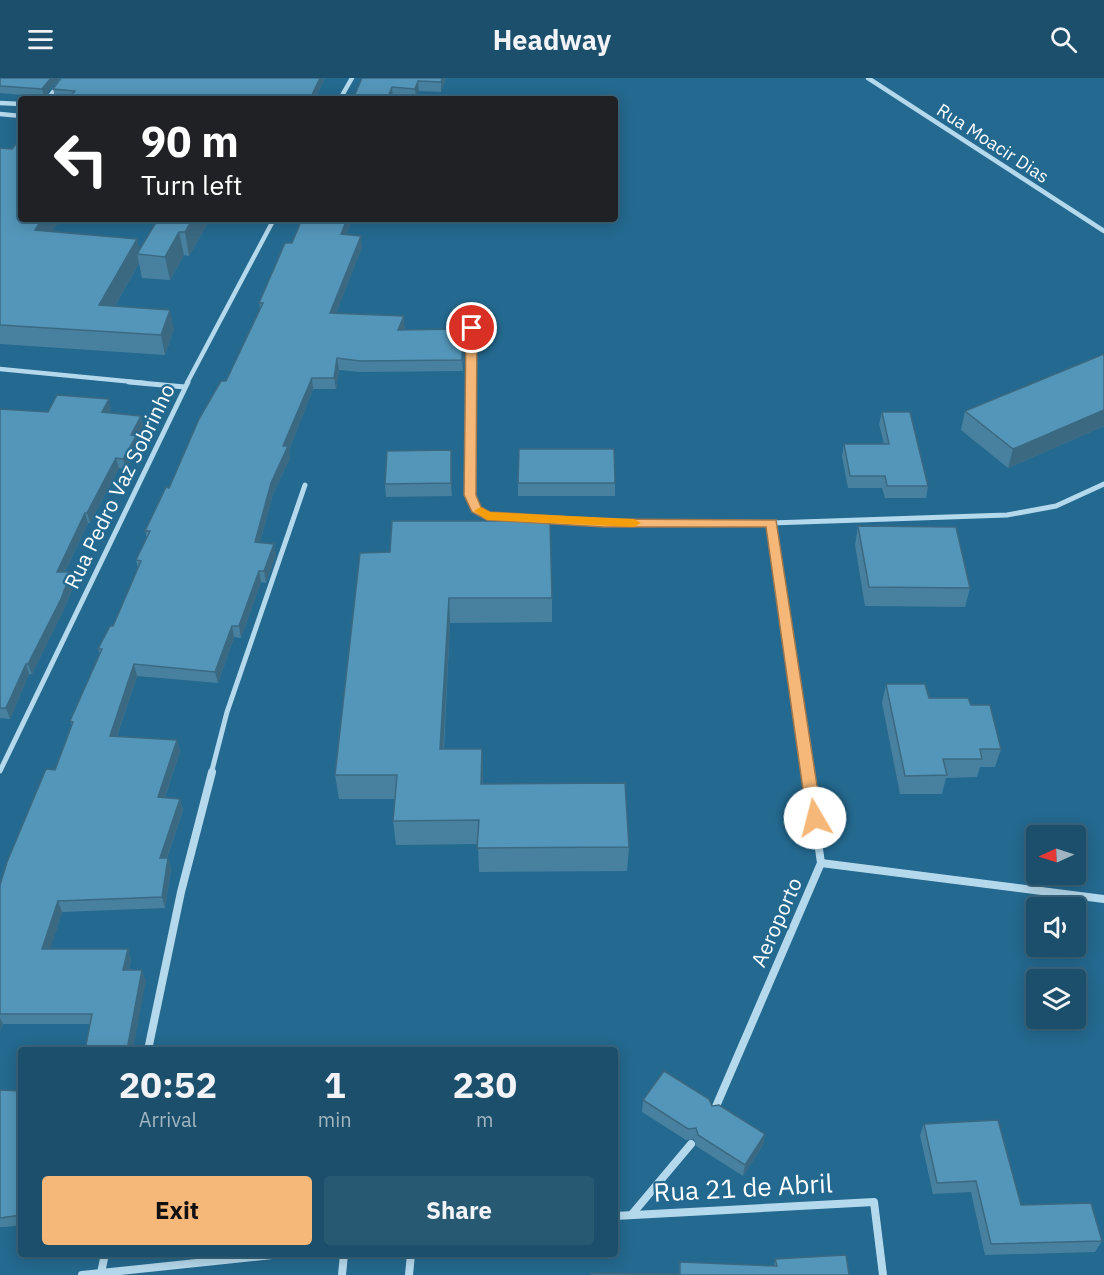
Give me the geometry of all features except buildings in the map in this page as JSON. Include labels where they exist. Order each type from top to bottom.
[{"type":"street","points":[[50,96],[63,78]]},
{"type":"street","points":[[342,96],[352,78]]},
{"type":"street","name":"Rua Moacir Dias","points":[[868,78],[1104,231]]},
{"type":"street","points":[[0,103],[18,104]]},
{"type":"street","points":[[0,114],[18,116]]},
{"type":"street","name":"Rua Pedro Vaz Sobrinho","points":[[0,771],[2,762],[185,387],[272,222]]},
{"type":"street","points":[[472,328],[470,495],[476,509],[487,516],[604,523],[771,523],[1007,516],[1056,506],[1104,484]]},
{"type":"street","points":[[0,369],[185,387]]},
{"type":"street","points":[[149,1047],[181,892],[227,712],[305,485]]},
{"type":"street","name":"Aeroporto","points":[[713,1112],[822,863],[771,523]]},
{"type":"street","points":[[822,863],[1104,899]]},
{"type":"street","points":[[633,1213],[691,1144]]},
{"type":"street","name":"Rua 21 de Abril","points":[[618,1216],[874,1202],[883,1275]]},
{"type":"street","points":[[101,1273],[104,1257]]},
{"type":"street","points":[[82,1275],[253,1257]]},
{"type":"street","points":[[342,1275],[344,1257]]},
{"type":"street","points":[[409,1275],[411,1257]]},
{"type":"slow traffic","points":[[480,511],[487,516],[634,523]]},
{"type":"route","points":[[472,328],[470,495],[476,509],[487,516],[604,523],[771,523],[815,818]]}]
